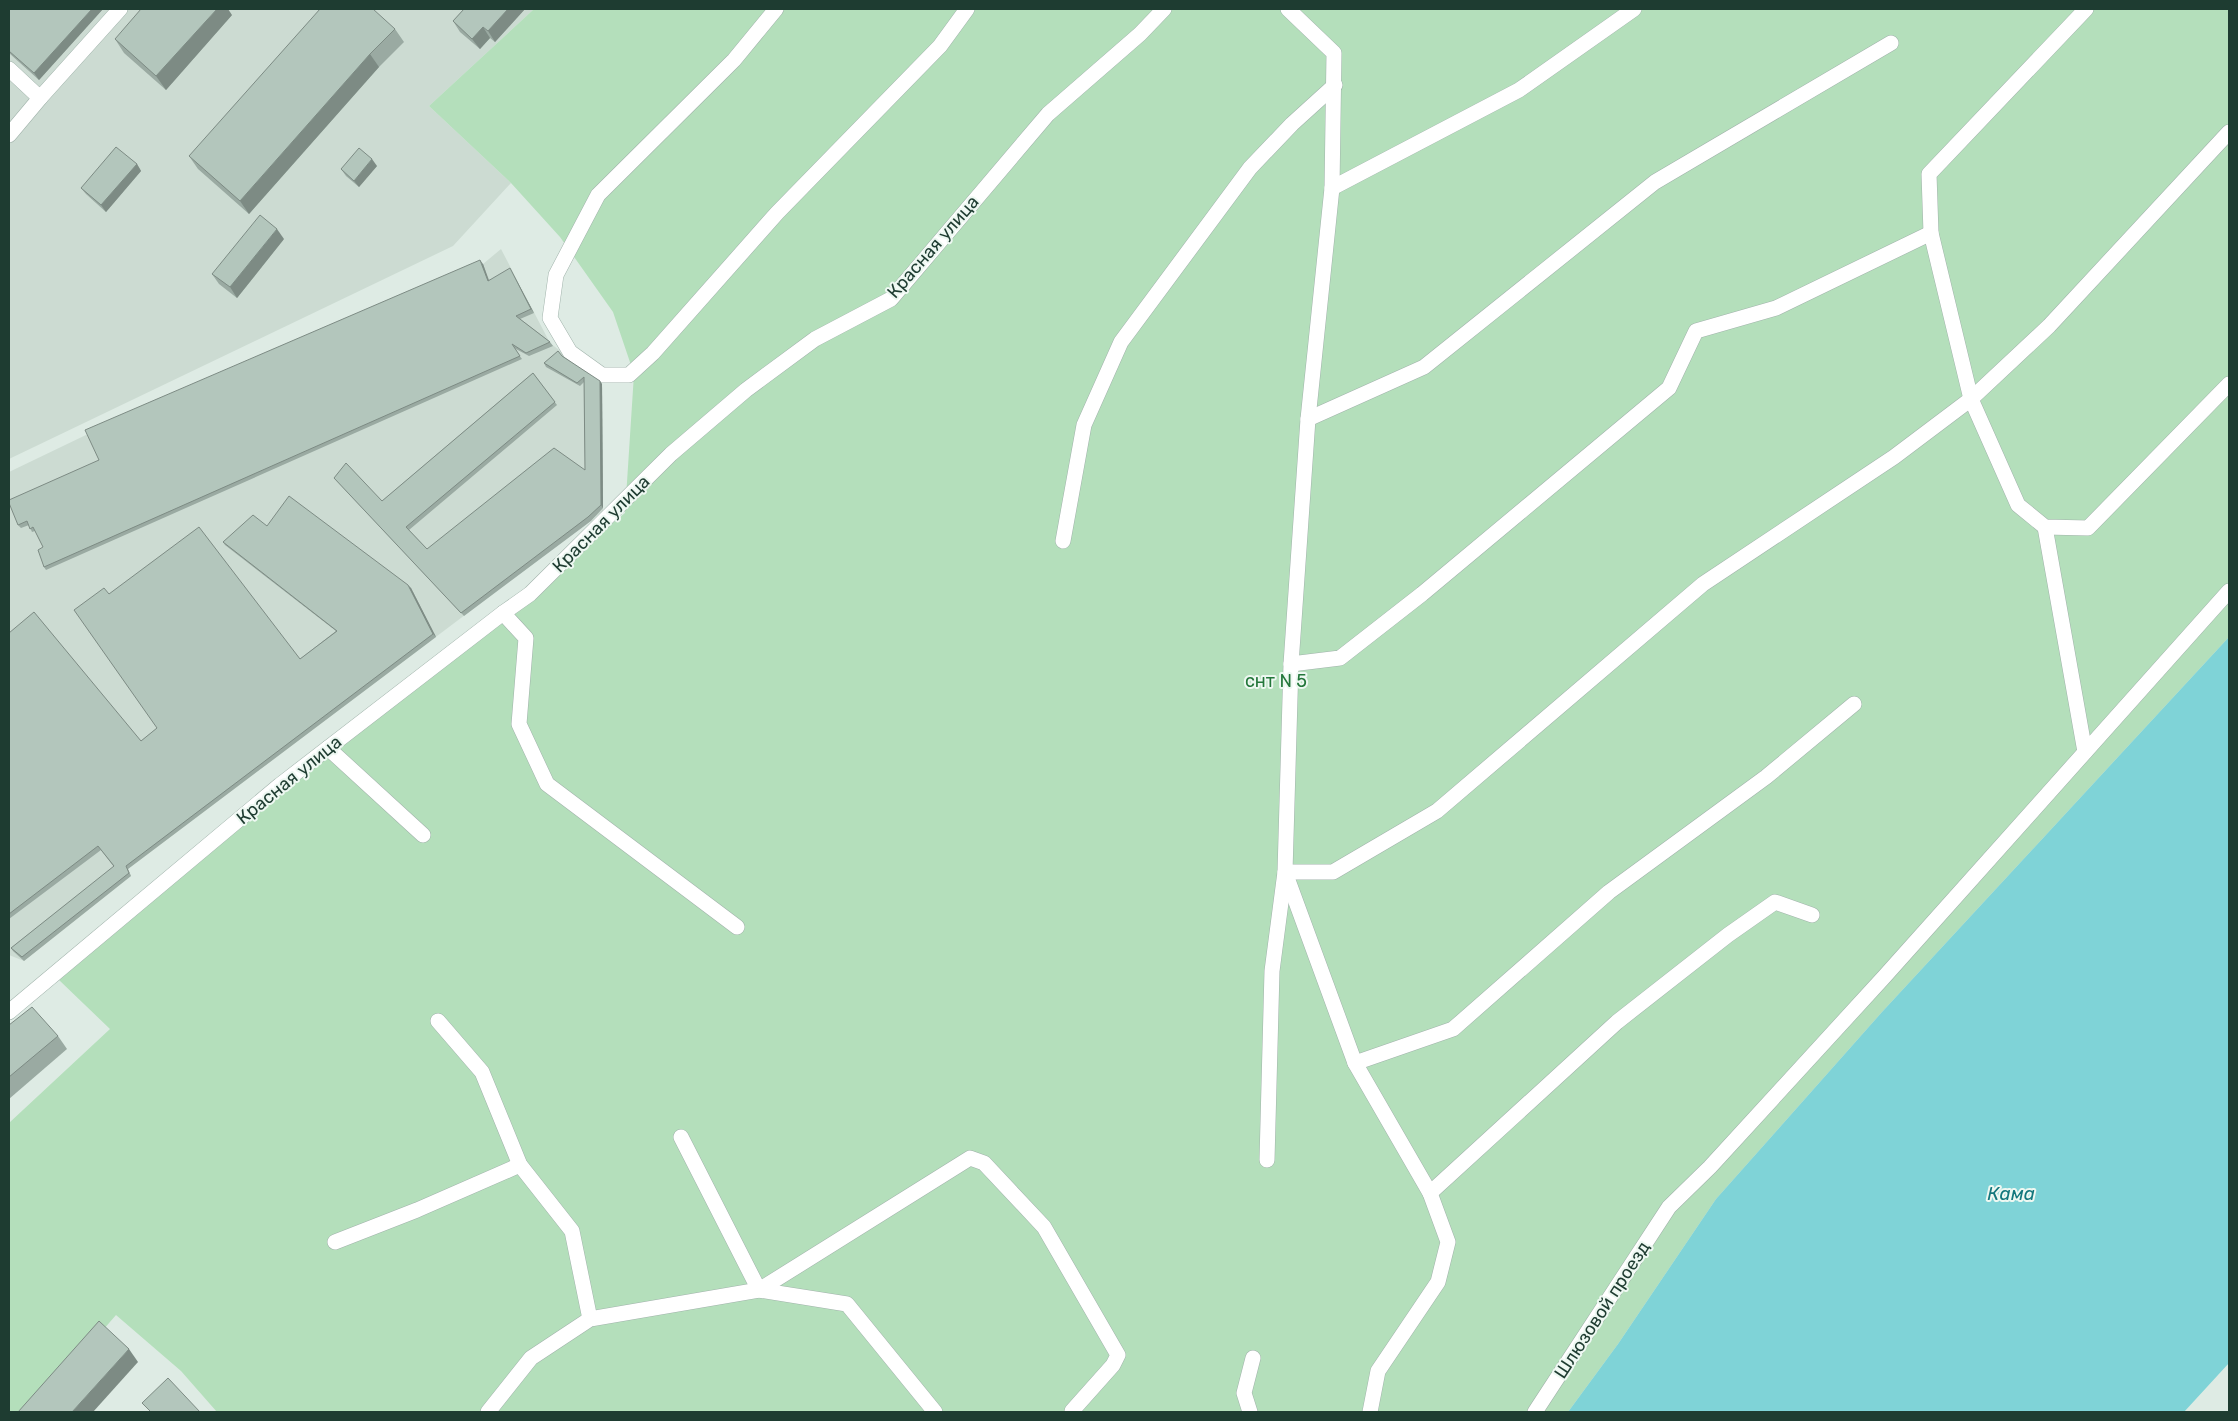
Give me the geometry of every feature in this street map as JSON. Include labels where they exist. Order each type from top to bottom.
[{"type":"street","points":[[9,135],[120,9]]},
{"type":"street","points":[[776,9],[734,60],[598,195],[556,275],[550,318],[570,352],[602,375],[629,375],[654,353],[777,213],[940,46],[967,9]]},
{"type":"street","name":"Красная улица","points":[[9,1012],[280,785],[503,612],[530,594],[671,454],[746,390],[815,339],[891,298],[1048,114],[1140,34],[1164,9]]},
{"type":"street","points":[[1267,1160],[1272,971],[1285,872],[1291,664],[1308,418],[1332,188],[1335,86],[1334,53],[1288,9]]},
{"type":"street","points":[[1332,188],[1519,90],[1634,9]]},
{"type":"street","points":[[2086,9],[1928,174],[1931,234],[1971,399],[2018,505],[2045,527],[2088,528],[2229,384]]},
{"type":"street","points":[[1308,418],[1424,367],[1655,182],[1891,43]]},
{"type":"street","points":[[9,69],[40,98]]},
{"type":"street","points":[[1063,541],[1084,425],[1121,342],[1250,168],[1292,124],[1335,86]]},
{"type":"street","points":[[1285,872],[1333,872],[1437,811],[1703,584],[1894,457],[1971,399],[2049,326],[2229,132]]},
{"type":"street","points":[[1291,664],[1340,658],[1422,594],[1669,388],[1696,331],[1776,308],[1931,234]]},
{"type":"street","points":[[2045,527],[2085,752]]},
{"type":"street","name":"Шлюзовой проезд","points":[[1535,1412],[1670,1207],[1710,1167],[1884,977],[2229,590]]},
{"type":"street","points":[[503,612],[526,638],[520,724],[547,784],[737,927]]},
{"type":"street","points":[[1355,1063],[1453,1029],[1609,892],[1766,777],[1854,704]]},
{"type":"street","points":[[328,748],[423,835]]},
{"type":"street","points":[[1285,872],[1355,1063],[1430,1193],[1448,1242],[1438,1282],[1378,1371],[1370,1412]]},
{"type":"street","points":[[1430,1193],[1617,1022],[1728,935],[1775,902],[1812,914]]},
{"type":"street","points":[[438,1021],[482,1072],[520,1165],[572,1231],[590,1319]]},
{"type":"street","points":[[681,1137],[759,1290]]},
{"type":"street","points":[[759,1290],[970,1158],[984,1163],[1044,1227],[1118,1354],[1113,1365],[1072,1411]]},
{"type":"street","points":[[335,1242],[417,1210],[520,1165]]},
{"type":"street","points":[[488,1412],[531,1358],[590,1319],[759,1290],[847,1304],[935,1412]]},
{"type":"street","points":[[1250,1412],[1244,1393],[1253,1358]]},
{"type":"shaded area","points":[[9,9],[534,9],[429,106],[511,183],[453,246],[9,459]]},
{"type":"shaded area","points":[[501,249],[550,343],[602,384],[603,511],[128,869],[131,876],[24,961],[9,955],[9,472],[88,434],[483,264]]},
{"type":"green space","name":"снт N 5","points":[[534,9],[2229,9],[2229,637],[1882,1012],[1716,1199],[1618,1344],[1568,1412],[217,1412],[181,1371],[116,1315],[32,1412],[9,1412],[9,1123],[110,1029],[59,980],[363,725],[625,513],[634,374],[613,312],[560,237],[511,183],[429,106]]},
{"type":"water","name":"Кама","points":[[2229,637],[2229,1363],[2184,1412],[1568,1412],[1618,1344],[1716,1199],[1882,1012]]},
{"type":"building","points":[[9,9],[92,9],[34,73],[9,51]]},
{"type":"building","points":[[141,9],[217,9],[156,76],[115,39]]},
{"type":"building","points":[[320,9],[373,9],[395,29],[370,54],[240,201],[189,156]]},
{"type":"building","points":[[464,9],[508,9],[488,31],[483,27],[472,39],[453,21]]},
{"type":"building","points":[[116,147],[137,164],[101,205],[81,188]]},
{"type":"building","points":[[359,148],[372,159],[354,181],[341,169]]},
{"type":"building","points":[[260,215],[277,229],[230,287],[212,274]]},
{"type":"building","points":[[480,260],[488,281],[510,268],[531,309],[516,316],[550,342],[526,353],[512,344],[520,356],[44,567],[38,550],[43,547],[33,527],[30,529],[27,521],[18,525],[9,500],[99,460],[85,430]]},
{"type":"building","points":[[558,351],[562,356],[600,381],[601,505],[588,517],[461,613],[334,478],[346,463],[382,501],[533,373],[555,402],[406,527],[427,549],[554,448],[585,470],[584,377],[577,383],[544,363]]},
{"type":"building","points":[[289,496],[408,585],[433,634],[126,866],[129,873],[22,957],[11,948],[114,866],[98,846],[9,914],[9,633],[34,612],[141,741],[157,728],[74,610],[104,588],[109,594],[199,527],[300,659],[337,631],[223,542],[253,515],[267,526]]},
{"type":"building","points":[[32,1007],[58,1036],[9,1077],[9,1025]]},
{"type":"building","points":[[99,1321],[129,1349],[72,1412],[18,1412]]},
{"type":"building","points":[[168,1378],[200,1412],[151,1412],[142,1403]]}]
